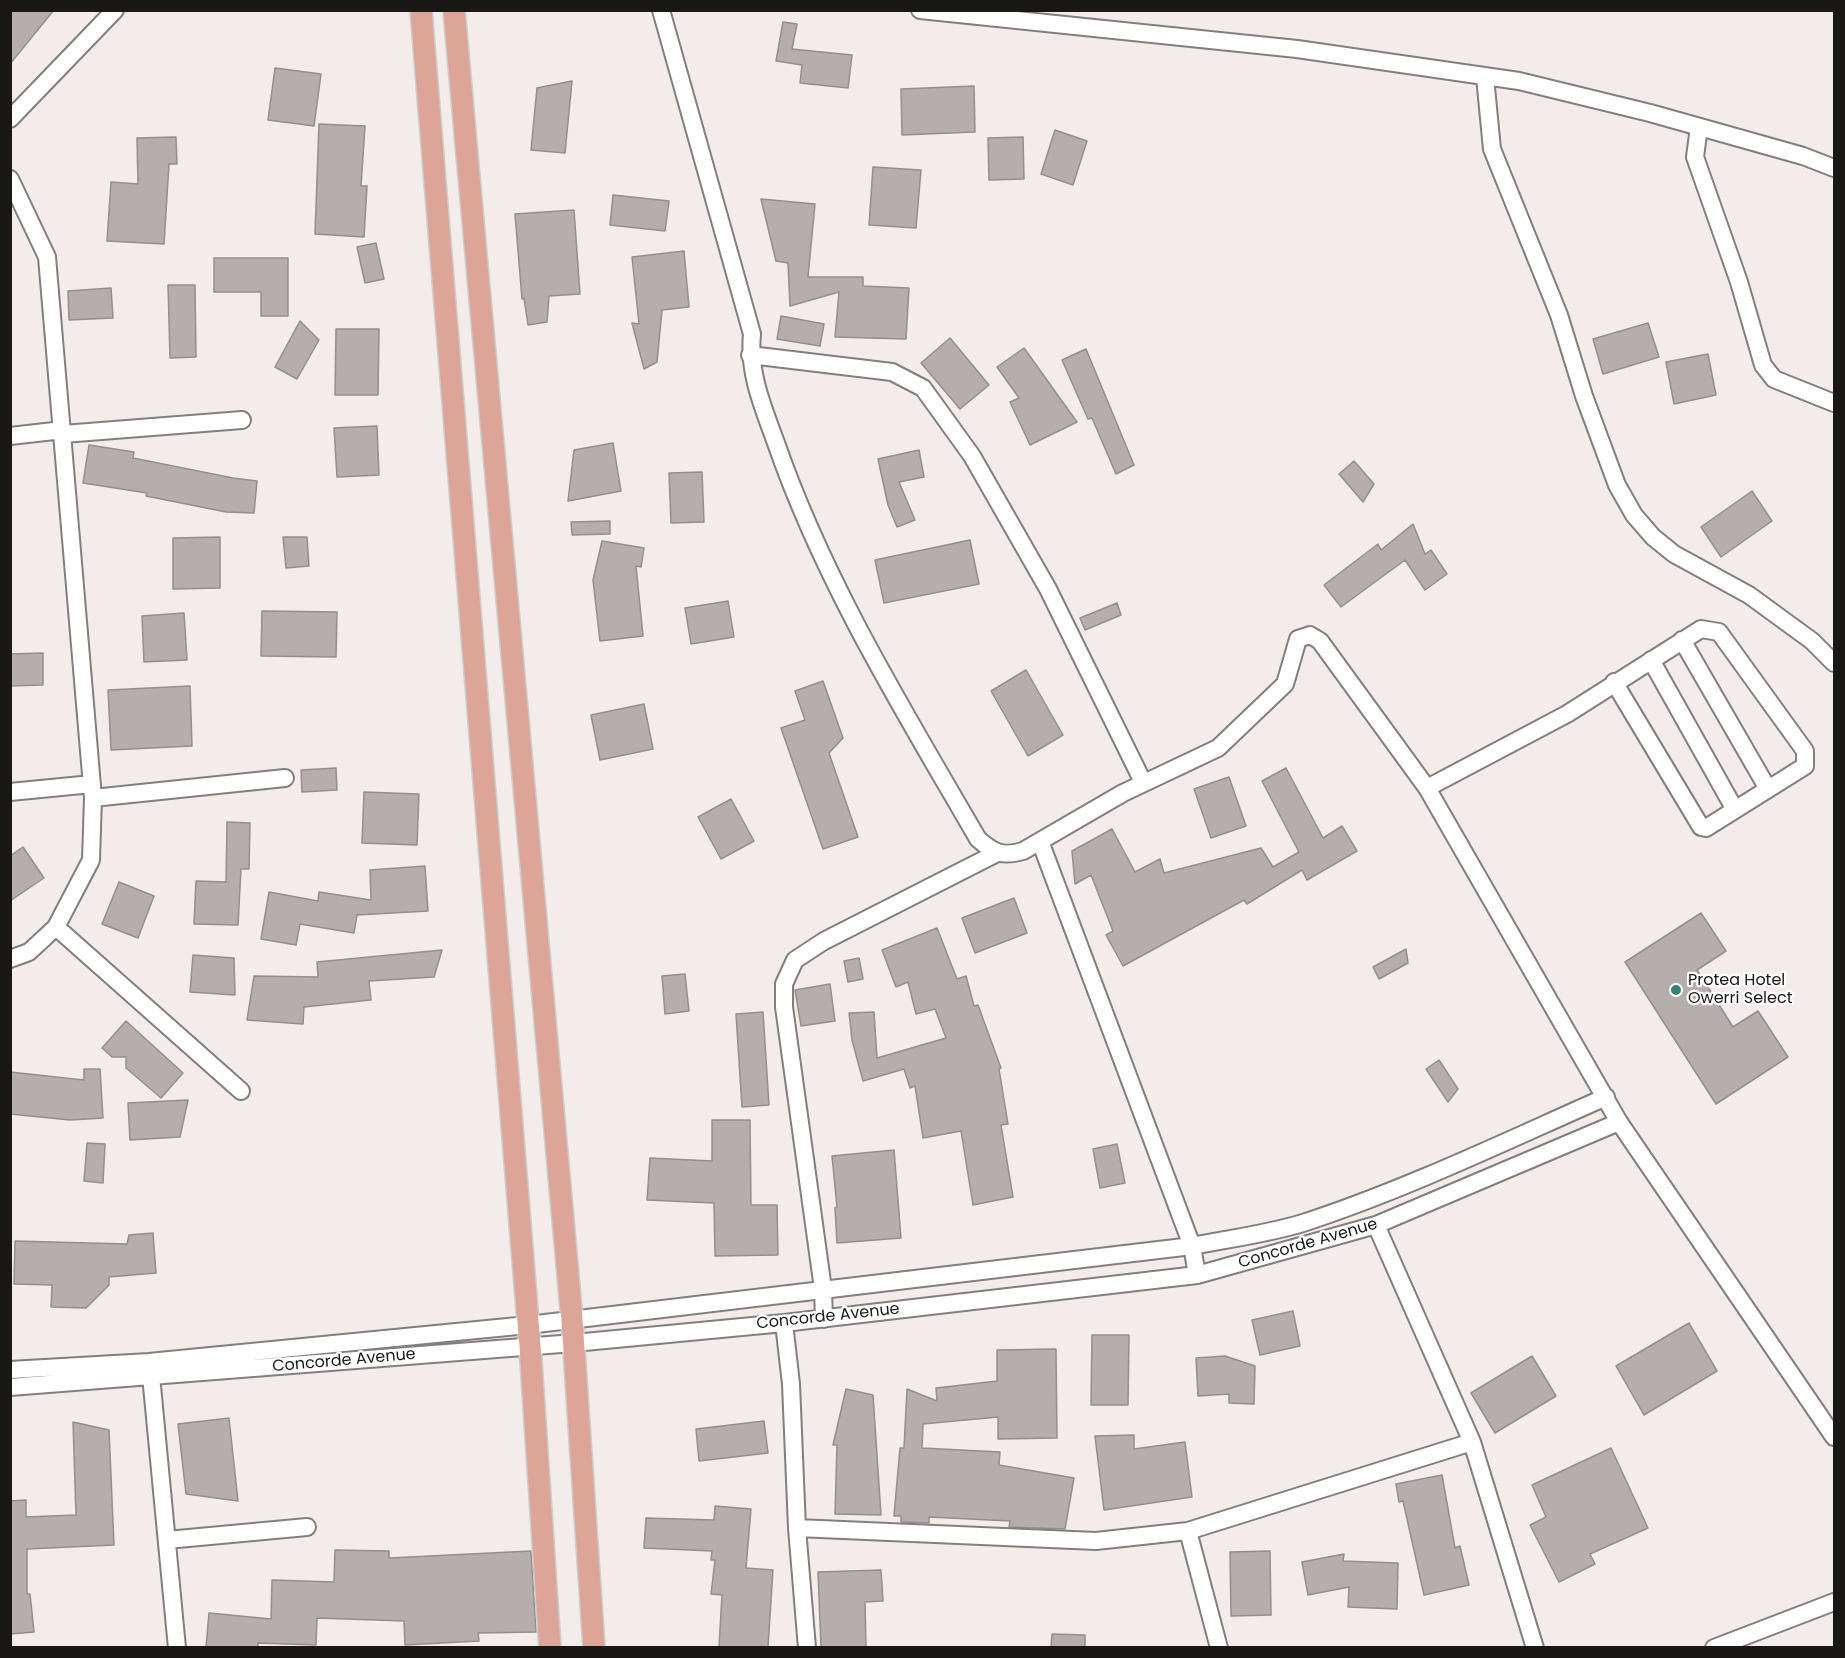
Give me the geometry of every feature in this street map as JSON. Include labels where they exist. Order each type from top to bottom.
[{"type":"main road","points":[[421,10],[530,1346],[550,1647]]},
{"type":"main road","points":[[454,10],[574,1343],[594,1647]]},
{"type":"street","points":[[10,119],[116,10]]},
{"type":"street","points":[[661,10],[752,334],[750,355],[754,380],[795,498],[852,620],[978,839],[995,854]]},
{"type":"street","points":[[920,10],[1297,49],[1519,81],[1699,127],[1834,168]]},
{"type":"street","points":[[1485,77],[1492,149],[1559,315],[1584,396],[1617,485],[1634,514],[1653,537],[1674,554],[1749,595],[1812,642],[1834,663]]},
{"type":"street","points":[[1699,127],[1695,157],[1739,282],[1763,365],[1774,379],[1834,403]]},
{"type":"street","points":[[10,179],[48,257],[92,791],[91,860],[57,927],[29,952],[10,959]]},
{"type":"street","points":[[750,355],[892,372],[923,388],[972,456],[1048,589],[1143,782]]},
{"type":"street","points":[[10,436],[242,420]]},
{"type":"street","points":[[1426,788],[1567,714],[1614,682],[1701,629],[1719,632],[1805,751],[1805,766],[1734,808],[1706,828],[1698,825],[1614,682]]},
{"type":"street","points":[[824,1319],[823,1289],[784,1007],[784,984],[795,960],[824,941],[995,854],[1009,855],[1040,841],[1143,782],[1218,748],[1285,684],[1299,639],[1310,635],[1320,641],[1426,788],[1619,1122],[1834,1437]]},
{"type":"street","points":[[1682,640],[1768,789]]},
{"type":"street","points":[[1651,660],[1734,808]]},
{"type":"street","points":[[10,792],[92,791],[285,778]]},
{"type":"street","points":[[1040,841],[1191,1246],[1197,1275]]},
{"type":"street","points":[[57,927],[241,1091]]},
{"type":"street","name":"Concorde Avenue","points":[[10,1387],[1191,1246],[1300,1223],[1342,1209],[1383,1194],[1606,1097]]},
{"type":"street","name":"Concorde Avenue","points":[[10,1370],[150,1369],[574,1343],[824,1319],[1197,1275],[1376,1225],[1619,1122]]},
{"type":"street","points":[[1376,1225],[1472,1442],[1535,1647]]},
{"type":"street","points":[[784,1323],[791,1384],[797,1528],[807,1647]]},
{"type":"street","points":[[150,1369],[177,1647]]},
{"type":"street","points":[[797,1528],[1096,1540],[1188,1531],[1472,1442]]},
{"type":"street","points":[[167,1540],[307,1527]]},
{"type":"street","points":[[1188,1531],[1219,1647]]},
{"type":"street","points":[[1714,1647],[1834,1602]]},
{"type":"building","points":[[10,10],[54,10],[10,64]]},
{"type":"building","points":[[783,22],[797,24],[792,49],[852,55],[848,88],[800,83],[802,65],[776,61]]},
{"type":"building","points":[[275,68],[321,74],[314,126],[268,120]]},
{"type":"building","points":[[572,81],[565,153],[531,150],[537,88]]},
{"type":"building","points":[[974,86],[975,132],[902,135],[901,89]]},
{"type":"building","points":[[319,124],[365,126],[361,186],[367,186],[364,237],[315,234]]},
{"type":"building","points":[[1055,130],[1087,141],[1073,185],[1041,174]]},
{"type":"building","points":[[176,137],[177,164],[169,164],[164,244],[107,241],[111,182],[138,184],[137,138]]},
{"type":"building","points":[[1023,137],[1024,179],[989,180],[988,138]]},
{"type":"building","points":[[873,167],[921,170],[916,228],[869,225]]},
{"type":"building","points":[[613,195],[669,201],[665,231],[610,225]]},
{"type":"building","points":[[761,199],[815,204],[808,277],[863,277],[863,286],[909,288],[906,339],[835,337],[839,292],[790,306],[788,263],[776,261]]},
{"type":"building","points":[[574,210],[580,294],[549,296],[547,322],[528,325],[524,298],[522,299],[515,214]]},
{"type":"building","points":[[376,243],[384,279],[365,283],[357,247]]},
{"type":"building","points":[[684,251],[689,307],[662,310],[657,362],[644,369],[632,323],[639,324],[632,257]]},
{"type":"building","points":[[214,258],[288,258],[288,316],[261,316],[261,292],[214,292]]},
{"type":"building","points":[[168,285],[195,285],[196,357],[170,358]]},
{"type":"building","points":[[111,288],[113,318],[69,320],[68,291]]},
{"type":"building","points":[[781,316],[824,324],[820,346],[777,339]]},
{"type":"building","points":[[300,321],[319,340],[297,379],[275,367]]},
{"type":"building","points":[[1648,323],[1659,357],[1603,374],[1593,339]]},
{"type":"building","points":[[336,329],[379,329],[378,395],[335,395]]},
{"type":"building","points":[[950,338],[989,385],[960,409],[921,363]]},
{"type":"building","points":[[1024,348],[1077,422],[1030,445],[1010,402],[1019,398],[997,367]]},
{"type":"building","points":[[1086,349],[1134,465],[1116,474],[1092,418],[1088,419],[1062,360]]},
{"type":"building","points":[[1708,354],[1716,395],[1674,404],[1666,362]]},
{"type":"building","points":[[377,426],[379,475],[337,477],[334,428]]},
{"type":"building","points":[[613,443],[621,491],[568,501],[574,450]]},
{"type":"building","points":[[89,445],[134,452],[133,458],[257,481],[254,513],[226,512],[146,496],[147,493],[83,483]]},
{"type":"building","points":[[919,450],[924,477],[899,482],[915,520],[897,527],[888,505],[878,459]]},
{"type":"building","points":[[1354,461],[1374,484],[1363,502],[1339,474]]},
{"type":"building","points":[[702,472],[704,522],[671,523],[669,473]]},
{"type":"building","points":[[1752,491],[1772,521],[1721,557],[1701,527]]},
{"type":"building","points":[[610,521],[610,534],[572,535],[571,522]]},
{"type":"building","points":[[1413,524],[1425,554],[1431,550],[1447,574],[1425,590],[1405,560],[1341,607],[1324,585],[1378,544],[1381,550]]},
{"type":"building","points":[[220,537],[220,588],[173,589],[173,538]]},
{"type":"building","points":[[283,537],[307,537],[309,566],[286,568]]},
{"type":"building","points":[[970,540],[979,584],[884,603],[875,560]]},
{"type":"building","points":[[602,541],[644,548],[641,567],[636,566],[643,636],[600,641],[593,580]]},
{"type":"building","points":[[728,601],[734,637],[691,644],[685,608]]},
{"type":"building","points":[[1117,603],[1121,615],[1085,630],[1080,618]]},
{"type":"building","points":[[262,611],[337,612],[336,657],[261,656]]},
{"type":"building","points":[[184,613],[187,660],[144,662],[142,616]]},
{"type":"building","points":[[43,653],[43,685],[10,686],[10,654]]},
{"type":"building","points":[[1026,670],[1063,735],[1028,756],[991,691]]},
{"type":"building","points":[[823,681],[843,738],[829,753],[858,837],[823,849],[781,728],[805,720],[795,691]]},
{"type":"building","points":[[190,686],[192,746],[111,750],[108,690]]},
{"type":"building","points":[[644,704],[653,749],[600,760],[591,715]]},
{"type":"building","points":[[336,768],[337,790],[302,792],[301,770]]},
{"type":"building","points":[[1286,768],[1323,838],[1342,826],[1357,851],[1307,880],[1302,870],[1247,904],[1244,900],[1123,966],[1106,935],[1113,931],[1091,875],[1075,884],[1072,851],[1112,829],[1135,872],[1160,859],[1164,873],[1261,848],[1273,867],[1299,852],[1262,781]]},
{"type":"building","points":[[1229,777],[1246,826],[1211,838],[1194,789]]},
{"type":"building","points":[[364,792],[419,794],[417,845],[362,843]]},
{"type":"building","points":[[731,799],[754,841],[721,859],[698,817]]},
{"type":"building","points":[[227,822],[250,823],[249,869],[241,869],[238,925],[194,924],[196,881],[226,882]]},
{"type":"building","points":[[23,847],[44,878],[10,901],[10,856]]},
{"type":"building","points":[[425,866],[428,911],[357,915],[354,933],[300,924],[296,945],[261,939],[269,892],[318,901],[319,892],[371,900],[370,870]]},
{"type":"building","points":[[119,882],[154,896],[138,938],[102,924]]},
{"type":"building","points":[[1014,898],[1027,933],[975,953],[962,918]]},
{"type":"building","name":"Protea Hotel Owerri Select","points":[[1701,913],[1726,951],[1697,970],[1733,1027],[1758,1011],[1788,1057],[1716,1104],[1625,962]]},
{"type":"building","points":[[937,928],[957,979],[966,976],[974,1006],[978,1005],[1001,1068],[999,1069],[1008,1124],[1001,1125],[1013,1197],[973,1205],[961,1131],[923,1138],[915,1086],[910,1088],[904,1069],[863,1081],[852,1040],[849,1013],[874,1012],[877,1058],[946,1038],[935,1009],[916,1014],[908,982],[896,987],[882,950]]},
{"type":"building","points":[[1406,949],[1408,963],[1379,979],[1373,967]]},
{"type":"building","points":[[442,950],[434,977],[369,981],[371,1000],[304,1007],[303,1024],[247,1020],[254,976],[318,977],[317,962]]},
{"type":"building","points":[[193,955],[234,958],[235,995],[190,992]]},
{"type":"building","points":[[859,958],[863,979],[848,982],[844,961]]},
{"type":"building","points":[[685,974],[689,1011],[665,1014],[662,976]]},
{"type":"building","points":[[830,984],[835,1021],[801,1026],[795,990]]},
{"type":"building","points":[[763,1012],[769,1105],[742,1107],[736,1014]]},
{"type":"building","points":[[126,1021],[183,1073],[161,1098],[126,1068],[126,1057],[112,1057],[102,1048]]},
{"type":"building","points":[[1439,1060],[1458,1089],[1448,1102],[1426,1069]]},
{"type":"building","points":[[84,1069],[100,1069],[103,1118],[70,1120],[10,1114],[10,1072],[84,1080]]},
{"type":"building","points":[[188,1100],[180,1137],[130,1140],[128,1103]]},
{"type":"building","points":[[712,1120],[750,1120],[751,1205],[777,1205],[778,1255],[715,1256],[714,1203],[647,1200],[650,1158],[712,1161]]},
{"type":"building","points":[[87,1143],[105,1144],[103,1183],[84,1181]]},
{"type":"building","points":[[1117,1144],[1125,1183],[1100,1188],[1093,1149]]},
{"type":"building","points":[[894,1150],[901,1238],[837,1243],[835,1208],[837,1207],[832,1156]]},
{"type":"building","points":[[153,1233],[156,1273],[109,1277],[109,1285],[86,1308],[51,1307],[52,1285],[14,1284],[15,1241],[127,1244],[129,1235]]},
{"type":"building","points":[[1293,1311],[1300,1346],[1260,1355],[1252,1320]]},
{"type":"building","points":[[1689,1323],[1717,1371],[1644,1415],[1616,1366]]},
{"type":"building","points":[[1092,1335],[1129,1335],[1128,1405],[1091,1405]]},
{"type":"building","points":[[1056,1349],[1057,1438],[998,1439],[998,1417],[923,1424],[922,1448],[1000,1452],[999,1465],[1074,1478],[1065,1529],[1009,1527],[1010,1521],[929,1517],[929,1523],[901,1522],[901,1516],[894,1516],[900,1448],[904,1448],[907,1389],[937,1401],[936,1388],[997,1381],[997,1350]]},
{"type":"building","points":[[1225,1356],[1255,1366],[1254,1404],[1229,1403],[1229,1394],[1198,1396],[1196,1358]]},
{"type":"building","points":[[1532,1356],[1556,1396],[1495,1433],[1471,1393]]},
{"type":"building","points":[[846,1389],[873,1395],[881,1515],[835,1514],[837,1445],[833,1445]]},
{"type":"building","points":[[229,1418],[238,1501],[186,1494],[178,1424]]},
{"type":"building","points":[[764,1421],[768,1453],[699,1461],[696,1429]]},
{"type":"building","points":[[73,1422],[109,1430],[114,1545],[27,1549],[27,1594],[30,1594],[34,1632],[10,1634],[10,1501],[26,1500],[26,1517],[76,1515]]},
{"type":"building","points":[[1134,1435],[1134,1449],[1185,1442],[1192,1497],[1104,1510],[1095,1436]]},
{"type":"building","points":[[1611,1448],[1648,1528],[1590,1554],[1595,1564],[1559,1582],[1530,1525],[1546,1517],[1532,1485]]},
{"type":"building","points":[[1442,1475],[1455,1548],[1460,1546],[1469,1585],[1424,1595],[1403,1501],[1399,1502],[1396,1484]]},
{"type":"building","points":[[715,1506],[751,1509],[746,1568],[773,1570],[768,1647],[719,1647],[722,1595],[711,1594],[715,1560],[711,1560],[712,1551],[644,1548],[646,1518],[714,1520]]},
{"type":"building","points":[[335,1550],[389,1551],[389,1558],[531,1551],[536,1632],[478,1633],[479,1641],[405,1645],[404,1621],[317,1618],[316,1645],[258,1643],[258,1647],[206,1647],[209,1613],[271,1619],[272,1580],[334,1582]]},
{"type":"building","points":[[1270,1551],[1271,1615],[1231,1616],[1230,1552]]},
{"type":"building","points":[[1344,1554],[1343,1561],[1398,1563],[1397,1609],[1348,1607],[1349,1587],[1308,1595],[1302,1562]]},
{"type":"building","points":[[881,1570],[883,1601],[865,1602],[866,1647],[821,1647],[818,1572]]},
{"type":"building","points":[[1052,1634],[1085,1635],[1085,1647],[1051,1647]]},
{"type":"place","name":"Protea Hotel Owerri Select","points":[[1676,990]]}]
